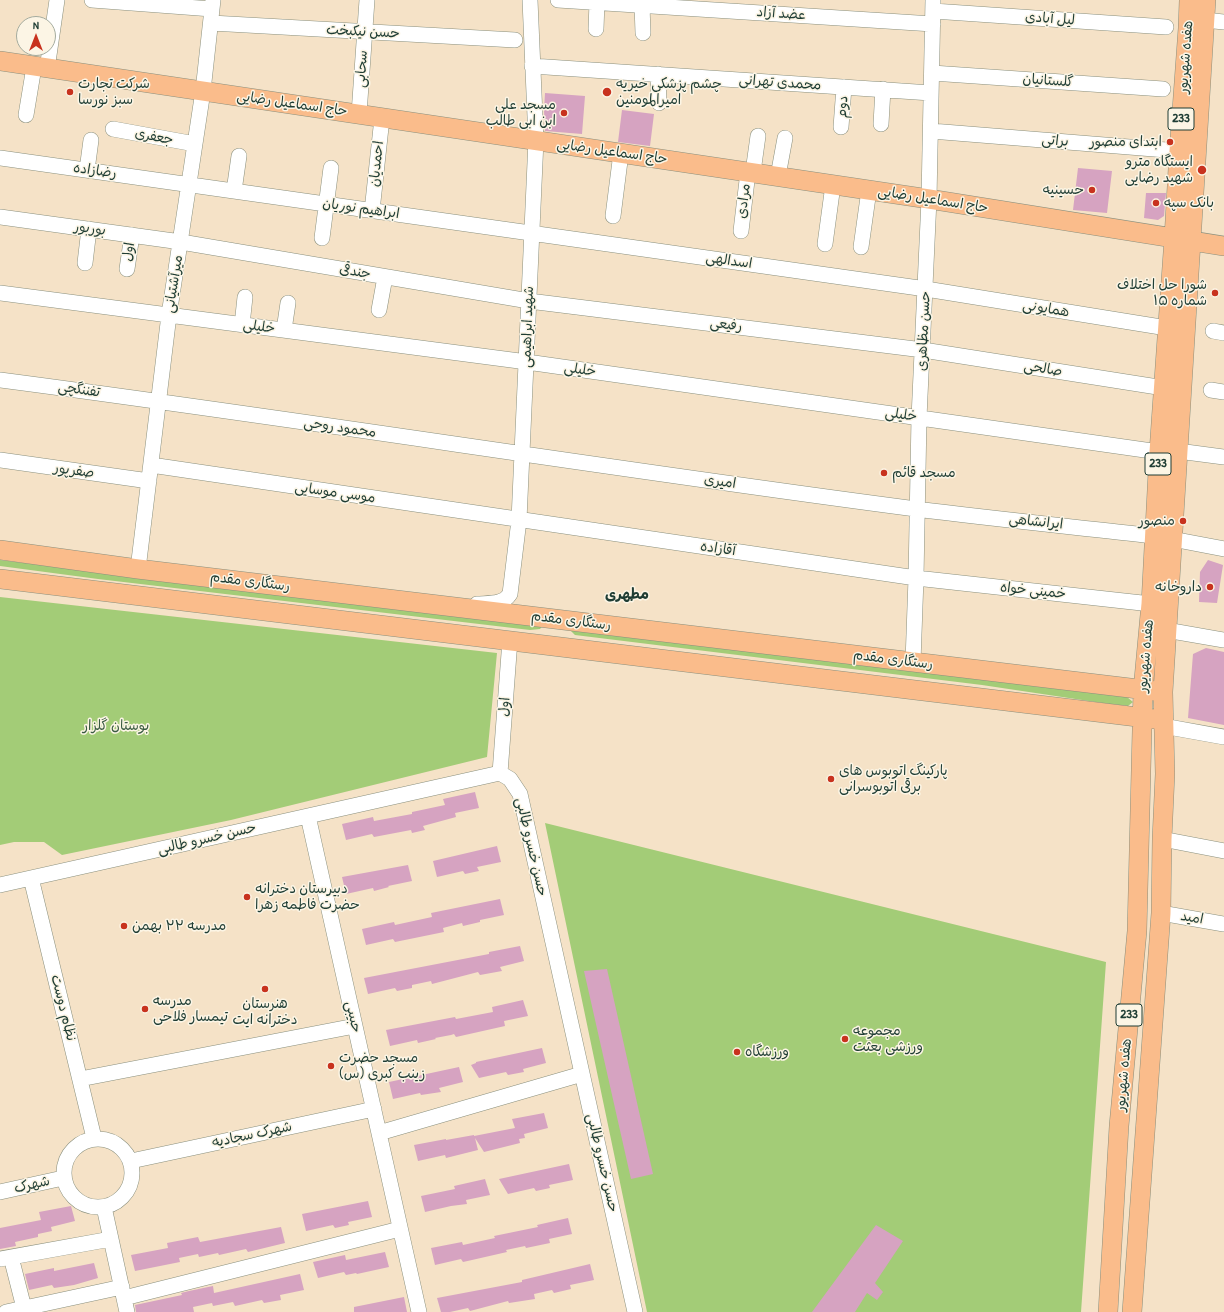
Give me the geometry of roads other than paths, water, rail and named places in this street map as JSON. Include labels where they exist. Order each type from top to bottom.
[{"type":"main road","name":"هفده شهریور","points":[[1108,1312],[1119,1126],[1136,931],[1143,690],[1151,604],[1178,451],[1183,240],[1179,151],[1189,0]]},
{"type":"main road","name":"هفده شهریور","points":[[1132,1312],[1161,913],[1165,774],[1162,692],[1166,630],[1159,452],[1167,328],[1183,240],[1206,0]]},
{"type":"main road","name":"حاج اسماعیل رضایی","points":[[0,62],[834,184],[1224,246]]},
{"type":"main road","name":"رستگاری مقدم","points":[[0,550],[138,569],[1162,692]]},
{"type":"main road","name":"رستگاری مقدم","points":[[0,579],[1142,717],[1163,723]]},
{"type":"main road","points":[[550,645],[552,619]]},
{"type":"street","points":[[26,115],[40,68],[57,0]]},
{"type":"street","name":"حسن نیکبخت","points":[[92,0],[212,11],[365,32],[515,40]]},
{"type":"street","name":"سحابی","points":[[359,114],[367,0]]},
{"type":"street","name":"شهید ابراهیمی","points":[[454,606],[502,602],[510,594],[519,520],[536,140],[530,0]]},
{"type":"street","name":"عضد آزاد","points":[[558,0],[642,5],[933,12]]},
{"type":"street","points":[[596,29],[597,2]]},
{"type":"street","points":[[642,5],[643,32]]},
{"type":"street","name":"میرآشتیانی","points":[[138,569],[169,315],[203,92],[212,11]]},
{"type":"street","name":"لیل آبادی","points":[[933,12],[1166,27]]},
{"type":"street","name":"حسن مظاهری","points":[[913,662],[918,509],[919,418],[929,199],[933,12]]},
{"type":"street","points":[[1205,20],[1224,22]]},
{"type":"street","name":"محمدی تهرانی","points":[[532,66],[931,93]]},
{"type":"street","name":"گلستانیان","points":[[932,73],[1164,89]]},
{"type":"street","points":[[658,74],[659,103]]},
{"type":"street","name":"دوم","points":[[841,127],[844,87]]},
{"type":"street","points":[[881,124],[883,90]]},
{"type":"street","name":"احمدیان","points":[[372,211],[382,118]]},
{"type":"street","name":"جعفری","points":[[113,129],[195,144]]},
{"type":"street","name":"براتی","points":[[931,131],[1179,151]]},
{"type":"street","name":"مرادی","points":[[741,231],[750,172],[758,136]]},
{"type":"street","points":[[778,176],[785,138]]},
{"type":"street","points":[[87,170],[91,140]]},
{"type":"street","points":[[613,216],[621,153]]},
{"type":"street","points":[[234,191],[238,156]]},
{"type":"street","name":"رضازاده","points":[[0,158],[189,185]]},
{"type":"street","points":[[322,238],[331,168]]},
{"type":"street","points":[[825,244],[834,184]]},
{"type":"street","name":"ابراهیم نوریان","points":[[189,185],[532,234]]},
{"type":"street","points":[[862,247],[869,190]]},
{"type":"street","name":"بوربور","points":[[0,217],[181,242]]},
{"type":"street","points":[[85,263],[89,229]]},
{"type":"street","name":"اسدالهی","points":[[532,234],[926,289]]},
{"type":"street","name":"اول","points":[[126,269],[132,235]]},
{"type":"street","name":"جندقی","points":[[181,242],[529,301]]},
{"type":"street","points":[[379,310],[385,277]]},
{"type":"street","name":"همایونی","points":[[926,289],[1167,328]]},
{"type":"street","name":"خلیلی","points":[[0,293],[527,362],[1159,452]]},
{"type":"street","points":[[242,325],[245,297]]},
{"type":"street","name":"رفیعی","points":[[529,301],[923,350]]},
{"type":"street","points":[[284,330],[288,303]]},
{"type":"street","name":"صالحی","points":[[923,350],[1164,388]]},
{"type":"street","name":"تفننگچی","points":[[0,380],[159,401]]},
{"type":"street","name":"محمود روحی","points":[[159,401],[522,454]]},
{"type":"street","points":[[1178,451],[1224,457]]},
{"type":"street","name":"امیری","points":[[522,454],[918,509]]},
{"type":"street","name":"صفرپور","points":[[0,460],[149,481]]},
{"type":"street","name":"موسی موسایی","points":[[151,465],[519,520]]},
{"type":"street","name":"ایرانشاهی","points":[[918,509],[1163,537],[1224,549]]},
{"type":"street","name":"آقازاده","points":[[519,520],[916,578]]},
{"type":"street","name":"خمینی خواه","points":[[916,578],[1151,604]]},
{"type":"street","points":[[1166,630],[1224,640]]},
{"type":"street","name":"اول","points":[[500,773],[510,640]]},
{"type":"street","points":[[1163,723],[1224,736]]},
{"type":"street","name":"حسن خسرو طالبی","points":[[0,885],[500,773],[510,779],[520,794],[635,1312]]},
{"type":"street","name":"حبیبی","points":[[308,816],[419,1312]]},
{"type":"street","points":[[1162,840],[1224,850]]},
{"type":"street","name":"نظام دوست","points":[[31,878],[94,1138]]},
{"type":"street","name":"امید","points":[[1161,913],[1224,924]]},
{"type":"street","points":[[80,1079],[355,1026]]},
{"type":"street","points":[[379,1133],[582,1074]]},
{"type":"street","name":"شهرک سجادیه","points":[[131,1161],[374,1109]]},
{"type":"street","points":[[94,1138],[106,1139],[116,1143],[125,1151],[131,1161],[133,1173],[131,1185],[124,1195],[115,1203],[104,1207],[93,1207],[82,1204],[73,1197],[63,1178],[67,1156],[74,1147],[84,1141],[94,1138]]},
{"type":"street","name":"شهرک","points":[[0,1192],[63,1178]]},
{"type":"street","points":[[104,1207],[124,1299]]},
{"type":"street","points":[[6,1312],[24,1308],[124,1299],[400,1229]]},
{"type":"street","points":[[24,1308],[5,1258],[111,1239]]},
{"type":"place","name":"شرکت تجارت سبز نورسا","points":[[70,92]]},
{"type":"place","name":"چشم پزشکی خیریه امیرالمومنین","points":[[607,92]]},
{"type":"place","name":"مسجد علی ابن ابی طالب","points":[[564,113]]},
{"type":"place","name":"ابتدای منصور","points":[[1170,142]]},
{"type":"place","name":"ایستگاه مترو شهید رضایی","points":[[1202,170]]},
{"type":"place","name":"حسینیه","points":[[1092,190]]},
{"type":"place","name":"بانک سپه","points":[[1156,203]]},
{"type":"place","name":"شورا حل اختلاف شماره ۱۵","points":[[1215,293]]},
{"type":"place","name":"مسجد قائم","points":[[884,473]]},
{"type":"place","name":"منصور","points":[[1183,521]]},
{"type":"place","name":"داروخانه","points":[[1210,587]]},
{"type":"place","name":"پارکینگ اتوبوس های برقی اتوبوسرانی","points":[[831,779]]},
{"type":"place","name":"دبیرستان دخترانه حضرت فاطمه زهرا","points":[[247,897]]},
{"type":"place","name":"مدرسه ۲۲ بهمن","points":[[124,926]]},
{"type":"place","name":"هنرستان دخترانه ایت","points":[[265,989]]},
{"type":"place","name":"مدرسه تیمسار فلاحی","points":[[145,1009]]},
{"type":"place","name":"مجموعه ورزشی بعثت","points":[[845,1039]]},
{"type":"place","name":"ورزشگاه","points":[[737,1052]]},
{"type":"place","name":"مسجد حضرت زینب کبری (س)","points":[[331,1066]]},
{"type":"district","name":"مطهری","points":[[627,595]]},
{"type":"park label","name":"بوستان گلزار","points":[[116,726]]}]
